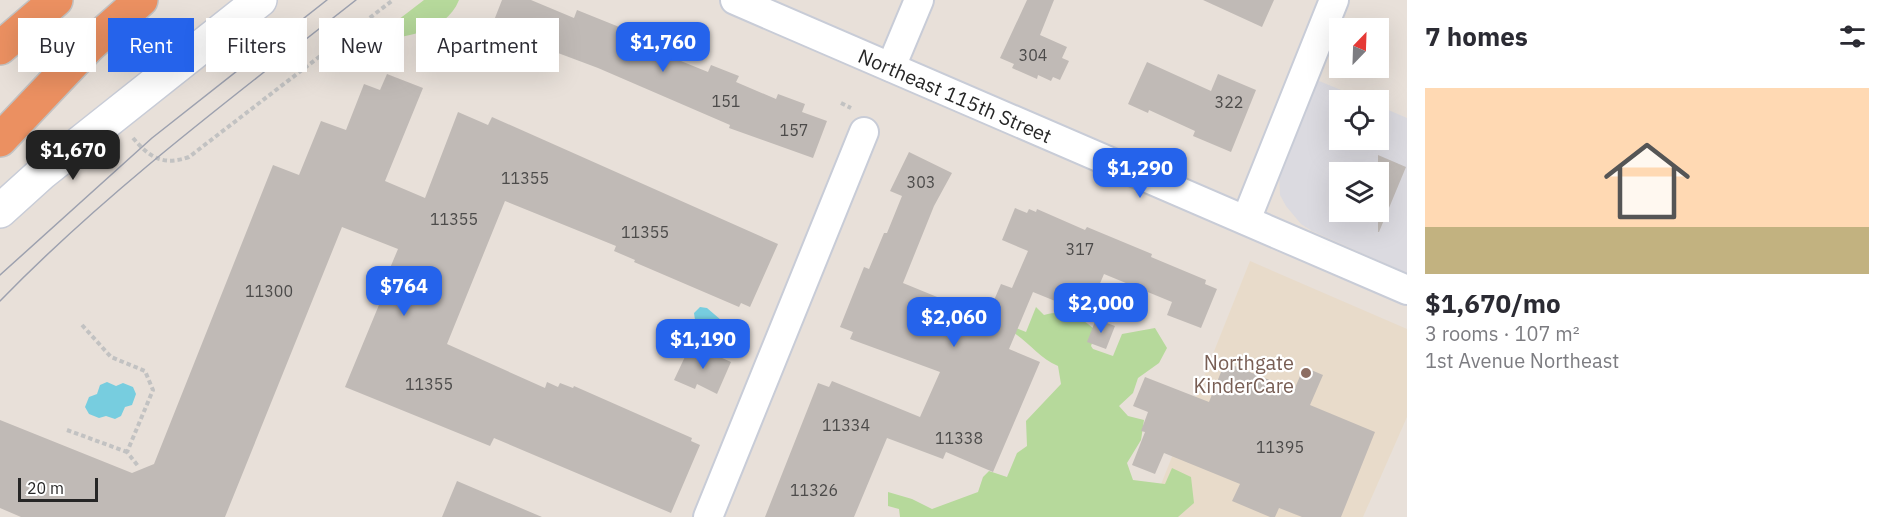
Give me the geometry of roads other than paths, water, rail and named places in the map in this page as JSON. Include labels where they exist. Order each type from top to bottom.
[{"type":"highway","points":[[0,48],[56,0]]},
{"type":"highway","points":[[96,40],[141,0]]},
{"type":"highway","points":[[0,116],[53,72]]},
{"type":"highway","points":[[0,140],[64,72]]},
{"type":"street","points":[[0,211],[42,173],[260,0]]},
{"type":"street","name":"Northeast 115th Street","points":[[735,0],[1407,290]]},
{"type":"street","points":[[891,67],[919,0]]},
{"type":"street","points":[[1246,220],[1334,0]]},
{"type":"street","points":[[708,517],[858,120]]},
{"type":"water","points":[[700,307],[707,308],[728,326],[725,341],[721,346],[711,345],[705,331],[695,320],[694,313]]},
{"type":"water","points":[[107,382],[116,386],[123,383],[133,387],[136,394],[132,405],[125,407],[121,416],[115,419],[106,416],[99,418],[89,414],[85,407],[89,397],[97,394],[100,385]]},
{"type":"tram line","points":[[0,275],[152,138],[327,0]]},
{"type":"tram line","points":[[0,301],[41,260],[128,182],[356,0]]},
{"type":"place","name":"Northgate KinderCare","points":[[1306,373]]}]
